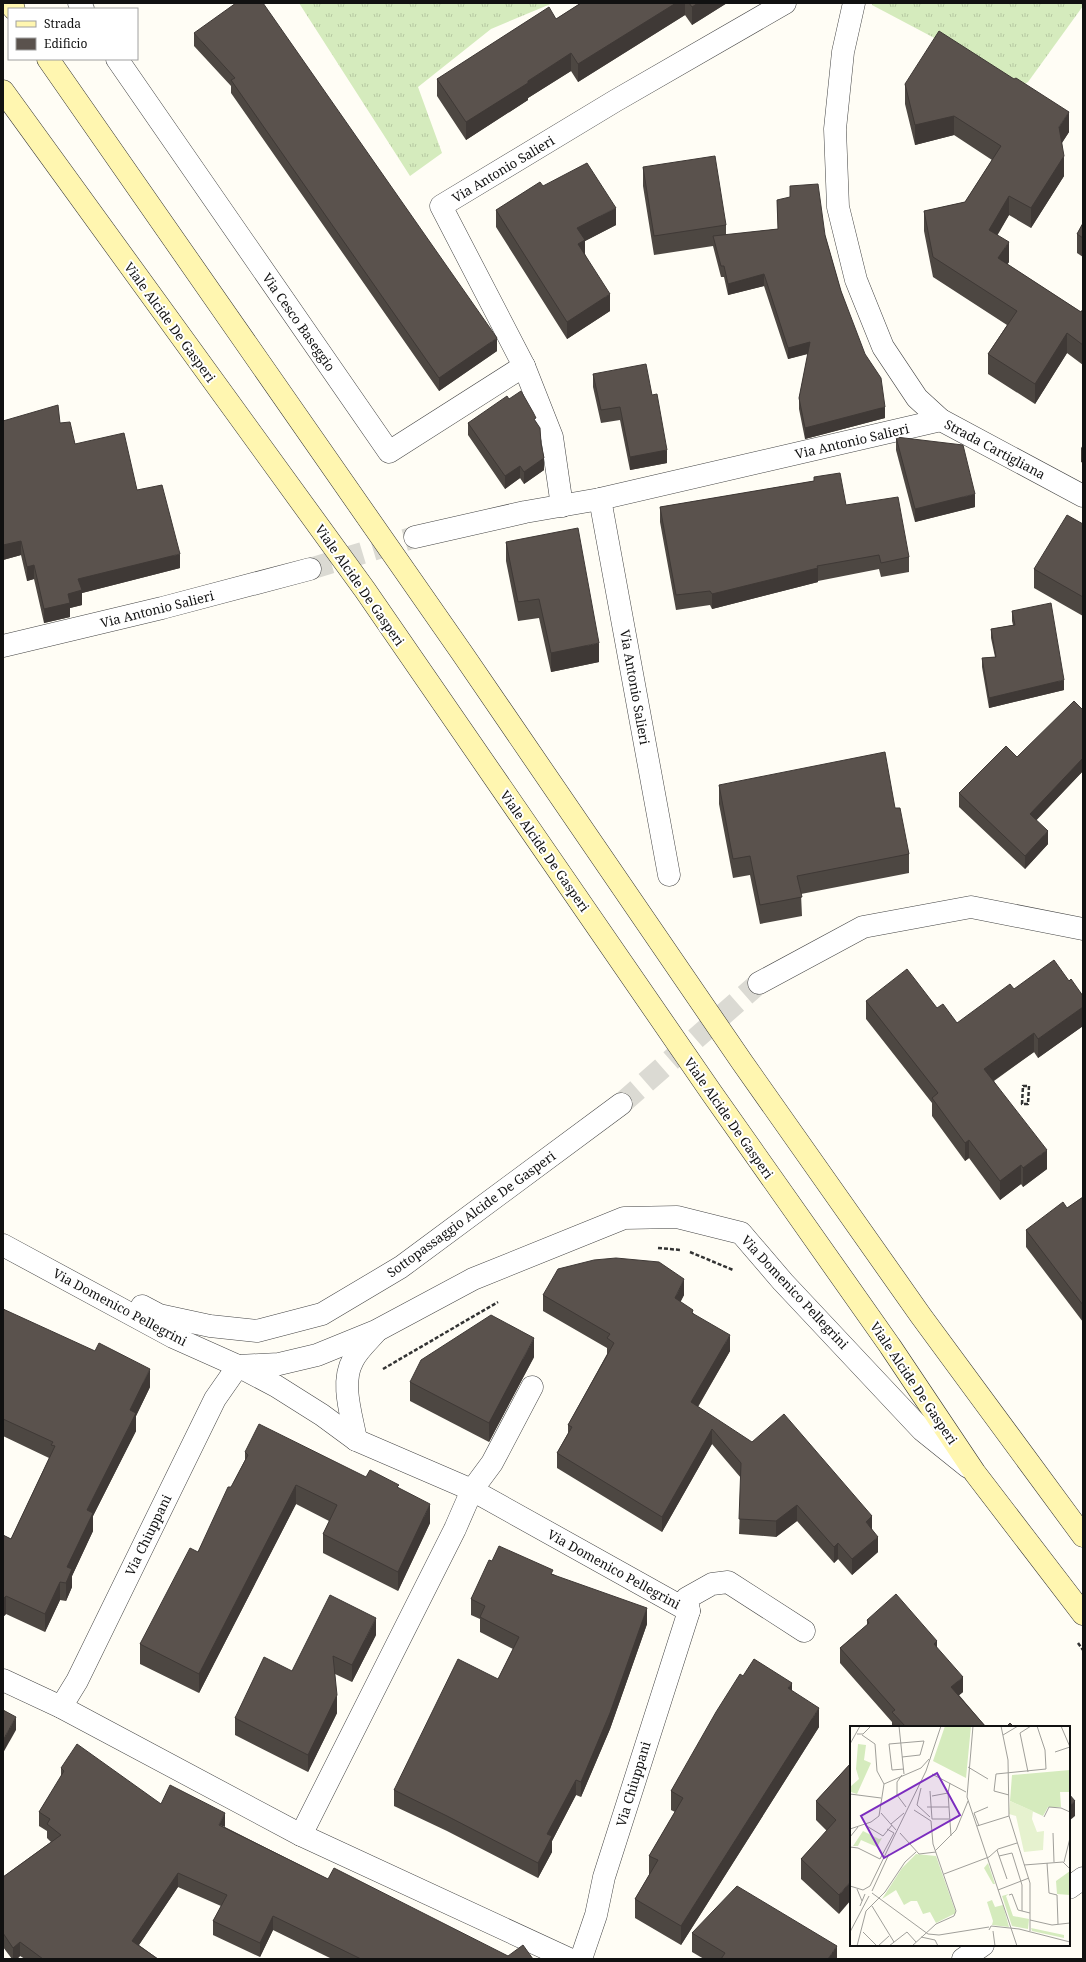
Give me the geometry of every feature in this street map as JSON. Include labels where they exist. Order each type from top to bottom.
[{"type":"main road","points":[[49,60],[462,653],[742,1062],[921,1316],[1083,1536]]},
{"type":"main road","name":"Viale Alcide De Gasperi","points":[[3,90],[365,590],[711,1092],[890,1346],[975,1473],[1083,1614]]},
{"type":"street","name":"Via Antonio Salieri","points":[[562,506],[552,437],[524,366],[441,206],[615,101],[785,3]]},
{"type":"street","name":"Strada Cartigliana","points":[[854,3],[843,52],[835,129],[838,207],[856,280],[883,347],[917,398],[941,420],[1083,496]]},
{"type":"street","name":"Via Cesco Baseggio","points":[[118,60],[389,452],[524,366]]},
{"type":"street","name":"Via Antonio Salieri","points":[[415,537],[525,512],[600,499],[941,420]]},
{"type":"street","name":"Via Antonio Salieri","points":[[600,499],[669,875]]},
{"type":"street","name":"Via Antonio Salieri","points":[[3,646],[162,608],[310,569]]},
{"type":"street","points":[[759,983],[863,927],[971,907],[1083,929]]},
{"type":"street","name":"Sottopassaggio Alcide De Gasperi","points":[[3,1234],[159,1315],[210,1326],[257,1331],[322,1314],[401,1267],[620,1104]]},
{"type":"street","name":"Via Domenico Pellegrini","points":[[238,1366],[279,1364],[317,1356],[376,1331],[473,1279],[624,1218],[677,1217],[740,1233],[782,1282],[922,1430],[975,1473]]},
{"type":"street","name":"Via Domenico Pellegrini","points":[[3,1245],[173,1336],[238,1366],[276,1386],[322,1415],[356,1440],[472,1490],[689,1611]]},
{"type":"street","name":"Via Domenico Pellegrini","points":[[356,1440],[348,1396],[347,1377],[353,1360],[376,1331]]},
{"type":"street","name":"Via Chiuppani","points":[[61,1707],[77,1681],[215,1399],[238,1366]]},
{"type":"street","points":[[301,1834],[455,1529],[472,1490],[492,1463],[532,1387]]},
{"type":"street","name":"Via Domenico Pellegrini","points":[[689,1611],[687,1598],[712,1584],[728,1582],[804,1631]]},
{"type":"street","name":"Via Chiuppani","points":[[581,1959],[596,1915],[604,1877],[689,1611]]},
{"type":"street","points":[[3,1680],[61,1707],[301,1834],[569,1959]]},
{"type":"street","points":[[1070,1887],[1083,1878]]},
{"type":"street","points":[[962,1959],[982,1946]]},
{"type":"path","points":[[1023,1086],[1029,1086],[1028,1104],[1022,1104],[1023,1086]]},
{"type":"path","points":[[655,1248],[686,1250],[739,1274]]},
{"type":"path","points":[[380,1370],[501,1300]]},
{"type":"path","points":[[1074,1637],[1083,1650]]},
{"type":"green space","points":[[299,3],[553,3],[491,29],[418,87],[442,153],[410,176]]},
{"type":"green space","points":[[872,3],[1083,3],[1083,6],[1028,82],[1023,85],[872,5]]},
{"type":"building","points":[[236,3],[263,3],[497,338],[439,378],[231,80],[235,78],[194,33]]},
{"type":"building","points":[[581,3],[676,3],[578,64],[571,53],[528,81],[528,83],[466,122],[437,79],[549,7],[556,19]]},
{"type":"building","points":[[689,3],[698,3],[692,7]]},
{"type":"building","points":[[939,31],[1069,112],[1059,127],[1064,156],[1031,208],[1009,196],[989,230],[1009,242],[998,258],[1081,312],[1083,309],[1083,345],[1067,333],[1035,384],[988,354],[1017,311],[933,257],[924,211],[965,202],[1001,146],[954,116],[915,125],[905,84]]},
{"type":"building","points":[[715,156],[726,225],[654,236],[643,167]]},
{"type":"building","points":[[587,163],[616,208],[577,228],[585,240],[578,244],[610,294],[567,322],[496,210],[540,182],[543,186]]},
{"type":"building","points":[[818,184],[825,235],[841,291],[865,354],[881,378],[885,407],[805,428],[799,398],[810,342],[788,348],[764,274],[728,284],[724,266],[721,266],[713,236],[778,229],[777,200],[790,197],[790,186]]},
{"type":"building","points":[[1083,223],[1083,238],[1077,234]]},
{"type":"building","points":[[646,364],[652,395],[657,394],[667,450],[630,457],[620,407],[601,410],[593,374]]},
{"type":"building","points":[[521,391],[536,418],[534,419],[540,428],[544,458],[524,472],[520,466],[505,476],[468,423],[507,396],[509,399]]},
{"type":"building","points":[[58,405],[60,423],[70,422],[75,444],[124,433],[137,490],[162,485],[180,554],[78,579],[82,590],[68,594],[70,603],[44,609],[34,565],[27,567],[21,541],[3,545],[3,421]]},
{"type":"building","points":[[896,437],[963,445],[975,494],[915,509]]},
{"type":"building","points":[[840,473],[846,505],[898,497],[909,557],[881,563],[879,555],[817,566],[818,568],[712,594],[710,591],[676,595],[660,507],[814,481],[814,477]]},
{"type":"building","points":[[1067,515],[1083,524],[1083,597],[1034,569]]},
{"type":"building","points":[[578,528],[599,643],[551,653],[539,599],[518,602],[506,542]]},
{"type":"building","points":[[1051,603],[1064,680],[989,698],[982,658],[996,657],[991,629],[1015,625],[1012,611]]},
{"type":"building","points":[[1074,701],[1083,710],[1083,758],[1030,814],[1048,831],[1025,856],[959,793],[1006,746],[1017,757]]},
{"type":"building","points":[[885,752],[895,808],[900,808],[909,854],[797,876],[802,897],[760,905],[750,856],[733,859],[719,785]]},
{"type":"building","points":[[1054,960],[1069,981],[1071,979],[1083,996],[1083,1007],[1038,1039],[1034,1033],[984,1069],[1047,1150],[1023,1168],[1021,1165],[1000,1181],[969,1140],[965,1143],[932,1098],[938,1093],[866,1001],[907,969],[937,1008],[943,1004],[957,1023],[1010,984],[1014,989]]},
{"type":"building","points":[[1083,1197],[1083,1305],[1026,1230],[1063,1202],[1067,1208]]},
{"type":"building","points":[[616,1258],[659,1262],[684,1279],[675,1298],[693,1310],[692,1313],[730,1335],[691,1402],[752,1442],[784,1414],[872,1516],[866,1522],[878,1537],[852,1559],[838,1543],[834,1547],[797,1505],[776,1521],[739,1519],[741,1463],[712,1429],[662,1517],[557,1453],[572,1427],[568,1425],[614,1343],[607,1338],[610,1334],[543,1295],[558,1269],[594,1260]]},
{"type":"building","points":[[3,1309],[95,1351],[99,1343],[150,1369],[130,1410],[136,1413],[87,1510],[93,1513],[67,1567],[72,1569],[66,1583],[60,1582],[45,1614],[6,1596],[3,1599],[3,1535],[11,1539],[55,1446],[51,1445],[53,1442],[3,1419]]},
{"type":"building","points":[[491,1315],[534,1338],[489,1423],[410,1382],[421,1360]]},
{"type":"building","points":[[259,1424],[366,1477],[370,1470],[399,1485],[397,1487],[430,1504],[398,1572],[323,1534],[337,1505],[296,1485],[199,1674],[140,1644],[190,1548],[198,1552],[228,1487],[231,1487],[248,1455],[245,1452]]},
{"type":"building","points":[[499,1546],[553,1570],[551,1574],[647,1608],[610,1713],[581,1782],[576,1780],[547,1834],[552,1836],[538,1863],[394,1790],[458,1659],[498,1679],[519,1637],[480,1617],[485,1606],[471,1599],[489,1560],[492,1561]]},
{"type":"building","points":[[896,1594],[937,1641],[934,1644],[963,1677],[951,1687],[985,1726],[905,1726],[892,1712],[895,1710],[840,1648],[869,1623],[867,1620]]},
{"type":"building","points":[[330,1595],[376,1618],[352,1665],[333,1656],[337,1695],[308,1755],[235,1718],[264,1657],[292,1671]]},
{"type":"building","points":[[754,1659],[792,1683],[788,1688],[819,1708],[681,1926],[635,1899],[658,1860],[649,1856],[683,1798],[671,1791],[716,1712],[740,1674],[743,1676]]},
{"type":"building","points":[[3,1710],[16,1717],[3,1740]]},
{"type":"building","points":[[77,1744],[161,1804],[170,1785],[225,1813],[219,1825],[328,1879],[334,1868],[508,1956],[523,1945],[533,1959],[361,1959],[273,1916],[260,1943],[213,1921],[227,1895],[178,1873],[132,1941],[158,1959],[43,1959],[20,1942],[13,1948],[3,1933],[3,1877],[61,1835],[47,1824],[50,1819],[39,1812],[64,1771],[61,1768]]},
{"type":"building","points":[[850,1764],[850,1882],[839,1895],[801,1859],[836,1820],[816,1801]]},
{"type":"building","points":[[1070,1795],[1075,1801],[1070,1805]]},
{"type":"building","points":[[737,1886],[837,1946],[828,1959],[721,1959],[725,1953],[692,1933]]},
{"type":"tunnel","points":[[310,569],[415,537]]},
{"type":"tunnel","points":[[621,1104],[759,983]]}]
